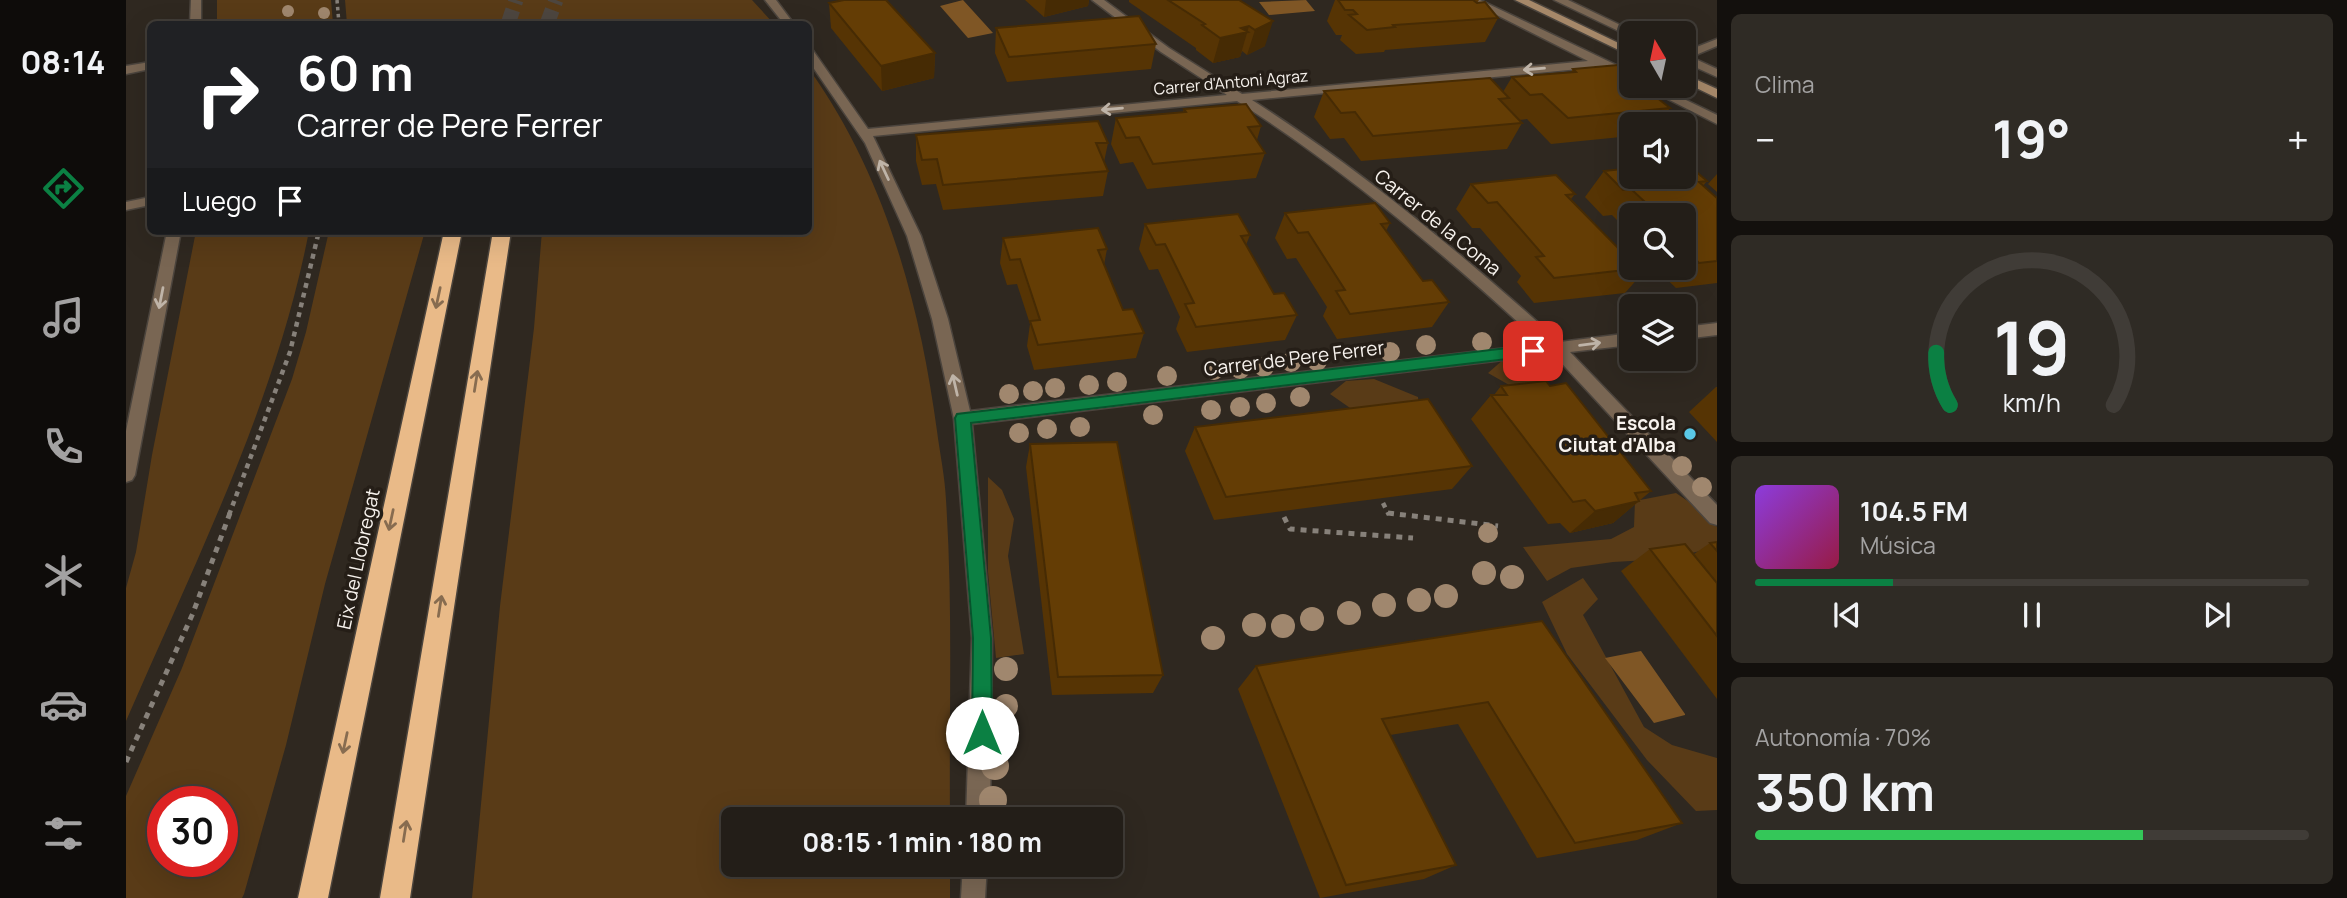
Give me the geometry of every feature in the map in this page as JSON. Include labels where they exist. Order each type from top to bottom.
[{"type":"highway","name":"Eix del Llobregat","points":[[313,898],[452,235]]},
{"type":"highway","points":[[395,898],[501,235]]},
{"type":"main road","points":[[1520,0],[1619,47]]},
{"type":"main road","points":[[1696,84],[1717,94]]},
{"type":"street","points":[[196,0],[197,21]]},
{"type":"street","points":[[770,0],[787,21]]},
{"type":"street","name":"Carrer de la Coma","points":[[1097,0],[1238,97],[1297,134],[1456,257],[1557,348],[1717,517]]},
{"type":"street","points":[[1472,0],[1619,71]]},
{"type":"street","points":[[1559,0],[1619,28]]},
{"type":"street","points":[[1696,52],[1717,42]]},
{"type":"street","points":[[812,57],[864,132],[914,236],[940,319],[962,418],[982,638],[979,807]]},
{"type":"street","name":"Carrer d'Antoni Agraz","points":[[864,132],[1602,63]]},
{"type":"street","points":[[1696,63],[1717,73]]},
{"type":"street","points":[[126,70],[147,66]]},
{"type":"street","points":[[1672,98],[1717,120]]},
{"type":"street","points":[[126,206],[147,202]]},
{"type":"street","points":[[126,475],[173,235]]},
{"type":"street","points":[[1696,332],[1717,329]]},
{"type":"street","name":"Carrer de Pere Ferrer","points":[[962,418],[1619,340]]},
{"type":"street","points":[[974,898],[975,877]]},
{"type":"path","points":[[337,0],[339,21]]},
{"type":"path","points":[[126,762],[192,613],[289,352],[318,235]]},
{"type":"path","points":[[1383,503],[1389,515],[1498,526]]},
{"type":"path","points":[[1284,517],[1290,529],[1413,538]]},
{"type":"shaded area","points":[[217,0],[331,0],[333,21],[217,21]]},
{"type":"shaded area","points":[[345,0],[752,0],[771,21],[347,21]]},
{"type":"shaded area","points":[[963,0],[993,33],[968,38],[940,6]]},
{"type":"shaded area","points":[[1306,0],[1315,11],[1269,15],[1259,2]]},
{"type":"shaded area","points":[[812,74],[859,152],[878,197],[909,289],[930,383],[945,483],[948,540],[950,807],[721,807],[721,877],[950,877],[950,898],[472,898],[500,606],[534,328],[542,235],[812,235]]},
{"type":"shaded area","points":[[195,235],[308,235],[294,295],[255,419],[206,541],[126,721],[126,588],[136,552]]},
{"type":"shaded area","points":[[328,235],[424,235],[325,584],[286,745],[242,898],[126,898],[126,796],[182,668],[292,379],[306,332]]},
{"type":"shaded area","points":[[1504,359],[1539,382],[1511,386],[1488,373]]},
{"type":"shaded area","points":[[1374,379],[1418,397],[1419,409],[1353,410],[1330,394],[1346,381]]},
{"type":"shaded area","points":[[988,477],[1002,490],[1014,519],[1008,556],[1024,654],[996,658],[988,572]]},
{"type":"shaded area","points":[[1676,493],[1701,510],[1717,527],[1717,547],[1666,559],[1571,568],[1547,581],[1523,547],[1611,539],[1634,527],[1635,501]]},
{"type":"shaded area","points":[[1583,578],[1598,599],[1583,615],[1644,727],[1672,745],[1717,758],[1717,810],[1696,811],[1647,760],[1567,654],[1542,602]]},
{"type":"shaded area","points":[[1641,651],[1685,715],[1654,723],[1605,658]]},
{"type":"building","points":[[844,0],[886,0],[935,53],[881,66],[829,3]]},
{"type":"building","points":[[1168,0],[1239,0],[1273,21],[1255,30],[1249,26],[1241,28],[1248,32],[1220,38],[1202,25],[1205,24]]},
{"type":"building","points":[[1338,0],[1473,0],[1477,3],[1485,2],[1498,18],[1393,25],[1395,27],[1367,30],[1349,15],[1357,14],[1353,10],[1345,10]]},
{"type":"building","points":[[1139,16],[1156,44],[1009,57],[996,28]]},
{"type":"building","points":[[1619,65],[1619,98],[1657,98],[1670,108],[1568,118],[1542,94],[1530,95],[1512,77],[1576,72],[1573,69]]},
{"type":"building","points":[[1490,78],[1509,98],[1499,99],[1522,123],[1373,136],[1355,112],[1341,113],[1324,91]]},
{"type":"building","points":[[1246,104],[1261,126],[1248,127],[1265,153],[1153,164],[1139,137],[1126,138],[1116,118],[1186,112],[1184,109]]},
{"type":"building","points":[[1098,121],[1108,143],[1096,143],[1108,171],[943,185],[937,159],[922,160],[916,135]]},
{"type":"building","points":[[1619,169],[1619,186],[1604,171]]},
{"type":"building","points":[[1696,172],[1707,181],[1699,182],[1717,198],[1717,261],[1699,263],[1696,260],[1696,203],[1646,203],[1631,189],[1696,189]]},
{"type":"building","points":[[1556,175],[1575,194],[1566,195],[1619,248],[1619,271],[1554,278],[1536,257],[1544,256],[1497,202],[1488,203],[1471,184]]},
{"type":"building","points":[[1375,203],[1390,223],[1381,224],[1423,281],[1432,280],[1449,302],[1350,314],[1336,291],[1345,290],[1308,232],[1298,233],[1285,213]]},
{"type":"building","points":[[1238,214],[1250,235],[1241,236],[1274,294],[1284,293],[1297,315],[1196,327],[1185,304],[1194,303],[1165,244],[1156,245],[1145,224]]},
{"type":"building","points":[[1098,228],[1107,249],[1098,250],[1123,310],[1133,309],[1144,333],[1038,345],[1030,321],[1040,320],[1020,259],[1010,260],[1003,238]]},
{"type":"building","points":[[1546,381],[1550,386],[1566,383],[1651,491],[1635,493],[1639,501],[1595,511],[1585,500],[1573,502],[1491,395],[1507,395],[1501,386]]},
{"type":"building","points":[[1428,399],[1472,466],[1226,497],[1195,427]]},
{"type":"building","points":[[1117,442],[1163,675],[1058,677],[1030,444]]},
{"type":"building","points":[[1717,542],[1717,551],[1710,543]]},
{"type":"building","points":[[1685,544],[1717,583],[1717,636],[1650,549]]},
{"type":"building","points":[[1542,621],[1682,823],[1575,843],[1488,702],[1382,719],[1456,865],[1346,885],[1256,666]]},
{"type":"tunnel","points":[[509,21],[516,0]]},
{"type":"tunnel","points":[[548,21],[556,0]]},
{"type":"place","name":"Escola Ciutat d'Alba","points":[[1690,434]]},
{"type":"route","points":[[982,733],[982,638],[962,418],[1533,351]]}]
